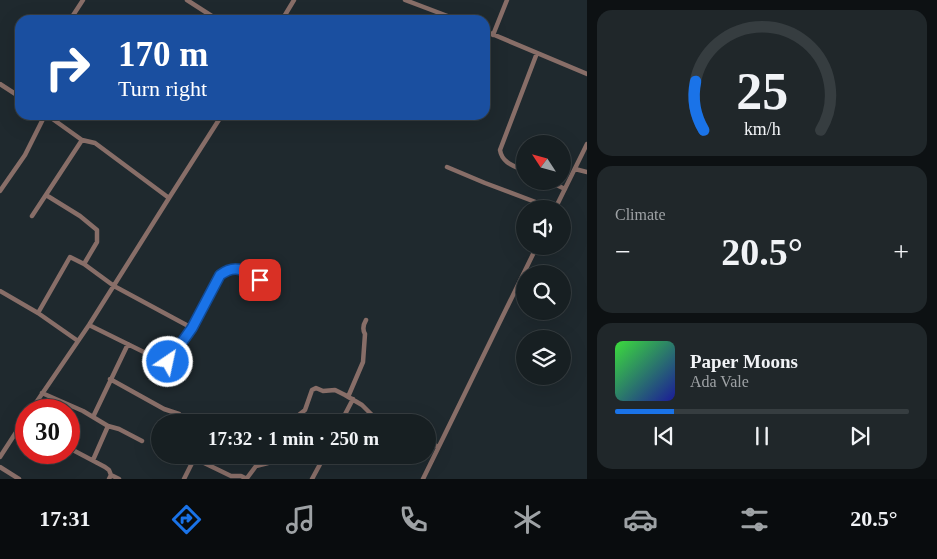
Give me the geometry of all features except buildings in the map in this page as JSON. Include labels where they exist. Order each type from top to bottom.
[{"type":"street","points":[[73,15],[83,0]]},
{"type":"street","points":[[187,0],[210,15]]},
{"type":"street","points":[[285,15],[294,0]]},
{"type":"street","points":[[405,0],[417,2],[447,15]]},
{"type":"street","points":[[507,0],[492,35],[587,74]]},
{"type":"street","points":[[516,166],[502,158],[500,150],[537,53]]},
{"type":"street","points":[[0,84],[15,94]]},
{"type":"street","points":[[0,191],[25,155],[43,120]]},
{"type":"street","points":[[53,120],[82,140],[95,144],[169,198]]},
{"type":"street","points":[[38,399],[89,325],[219,120]]},
{"type":"street","points":[[32,216],[82,140]]},
{"type":"street","points":[[571,176],[587,144]]},
{"type":"street","points":[[447,167],[530,200]]},
{"type":"street","points":[[575,168],[587,172]]},
{"type":"street","points":[[46,195],[80,216],[97,230],[97,242],[84,264]]},
{"type":"street","points":[[423,479],[533,255]]},
{"type":"street","points":[[38,313],[70,257],[84,264],[114,286],[192,328]]},
{"type":"street","points":[[89,325],[164,362],[168,362],[192,328],[220,275],[227,270],[239,269],[260,280]]},
{"type":"street","points":[[0,292],[38,313],[78,341]]},
{"type":"street","points":[[344,414],[363,362],[365,334],[363,324],[366,320]]},
{"type":"street","points":[[93,417],[128,344]]},
{"type":"street","points":[[110,379],[164,409],[179,414]]},
{"type":"street","points":[[300,414],[305,410],[314,388],[323,391],[334,390],[362,405],[369,414]]},
{"type":"street","points":[[42,393],[142,441]]},
{"type":"street","points":[[94,460],[108,426]]},
{"type":"street","points":[[0,457],[15,433]]},
{"type":"street","points":[[80,453],[109,470],[110,477],[119,479]]},
{"type":"street","points":[[184,479],[192,463],[198,460],[230,478],[241,476],[247,479],[256,466],[264,464]]},
{"type":"street","points":[[312,479],[320,464]]},
{"type":"street","points":[[0,467],[19,479]]},
{"type":"route","points":[[168,362],[172,359],[192,328],[220,275],[227,270],[239,269],[260,280]]}]
